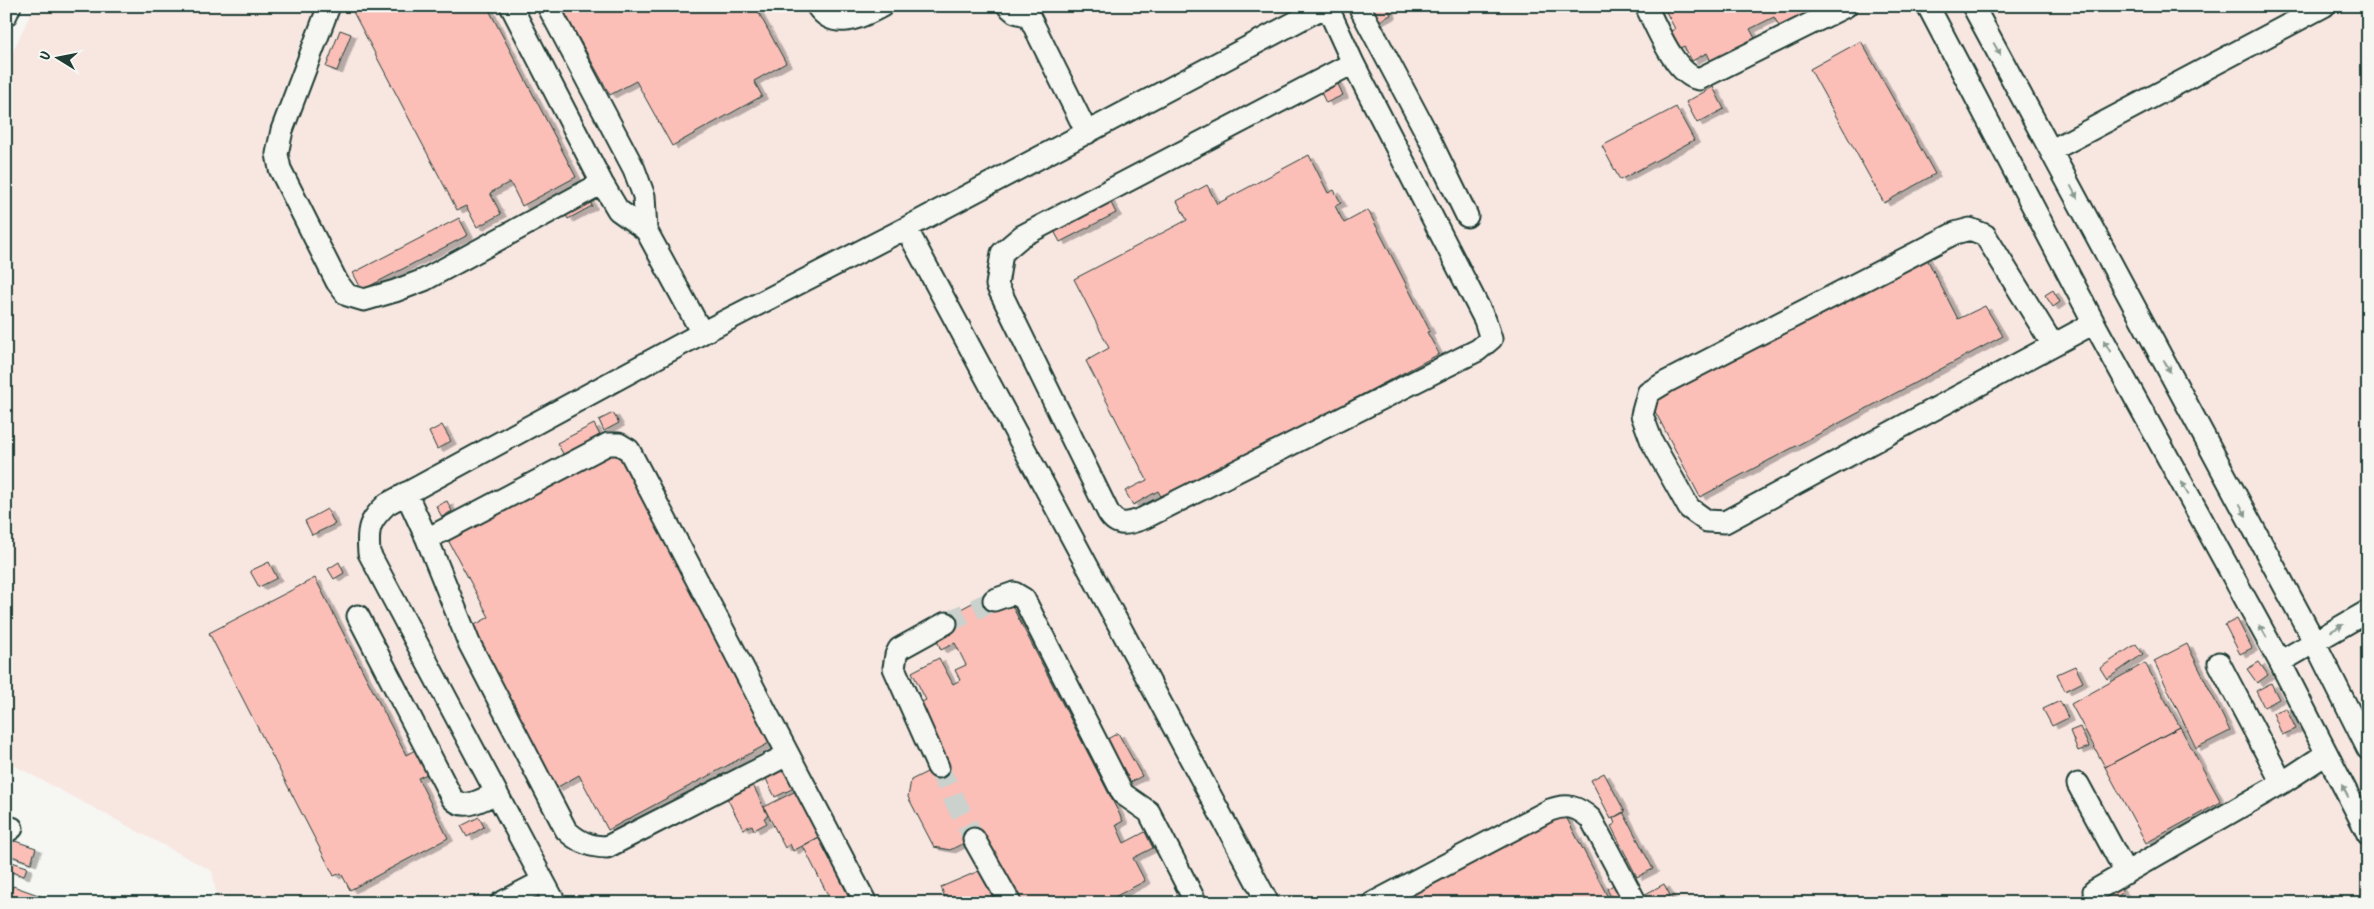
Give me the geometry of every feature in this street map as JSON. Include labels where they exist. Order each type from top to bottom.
[{"type":"street","points":[[6,15],[10,6]]},
{"type":"street","points":[[329,6],[282,130],[277,154],[280,169],[337,282],[347,295],[364,300],[424,280],[602,183]]},
{"type":"street","points":[[511,6],[602,183],[618,210],[646,230]]},
{"type":"street","points":[[548,6],[634,169],[644,196],[646,230],[702,333]]},
{"type":"street","points":[[816,6],[834,21],[840,22],[856,19],[882,6]]},
{"type":"street","points":[[1008,6],[1015,12],[1030,11],[1087,133]]},
{"type":"street","points":[[555,903],[369,552],[367,532],[373,521],[387,504],[702,333],[906,228],[1326,6],[1485,320],[1490,339],[1478,350],[1144,518],[1128,524],[1118,522],[1108,512],[997,285],[1002,253],[1022,236],[1353,62]]},
{"type":"street","points":[[1358,6],[1427,134],[1467,216]]},
{"type":"street","points":[[1646,6],[1670,52],[1684,73],[1698,79],[1846,6]]},
{"type":"street","points":[[1928,6],[2094,323],[2280,662],[2368,834]]},
{"type":"street","points":[[1973,6],[2314,641],[2368,749]]},
{"type":"street","points":[[2052,150],[2324,6]]},
{"type":"street","points":[[906,228],[1268,903]]},
{"type":"street","points":[[2053,345],[1985,235],[1970,229],[1954,233],[1666,382],[1648,393],[1642,415],[1652,442],[1689,508],[1707,521],[1725,522],[2094,323]]},
{"type":"street","points":[[427,539],[608,444],[619,444],[629,450],[636,460],[787,755],[866,903]]},
{"type":"street","points":[[406,493],[427,539],[469,644],[566,830],[575,839],[597,847],[607,847],[787,755]]},
{"type":"street","points":[[994,600],[1014,593],[1024,599],[1123,794],[1149,812],[1189,901]]},
{"type":"street","points":[[2280,662],[2368,611]]},
{"type":"street","points":[[358,616],[452,798],[456,803],[465,805],[496,793]]},
{"type":"street","points":[[938,767],[894,668],[899,649],[946,623]]},
{"type":"street","points":[[2219,663],[2282,783]]},
{"type":"street","points":[[2094,891],[2282,783],[2326,754]]},
{"type":"street","points":[[2078,784],[2126,872]]},
{"type":"street","points":[[1373,903],[1550,810],[1562,806],[1573,806],[1591,819],[1636,903]]},
{"type":"street","points":[[974,839],[1010,903]]},
{"type":"street","points":[[504,902],[543,881]]},
{"type":"shaded area","points":[[34,6],[2368,6],[2368,903],[218,903],[212,871],[6,761],[6,67]]},
{"type":"building","points":[[350,6],[487,6],[576,177],[522,206],[510,182],[490,193],[501,214],[477,227],[466,206],[457,210]]},
{"type":"building","points":[[561,6],[755,6],[786,63],[754,81],[762,96],[672,146],[636,81],[610,95]]},
{"type":"building","points":[[835,6],[852,6],[839,13]]},
{"type":"building","points":[[1367,6],[1387,6],[1391,15],[1375,23]]},
{"type":"building","points":[[1663,6],[1827,6],[1780,28],[1774,17],[1750,29],[1757,42],[1713,66],[1707,53],[1692,61],[1684,46],[1680,48],[1671,31],[1675,29]]},
{"type":"building","points":[[340,30],[351,34],[337,71],[326,67]]},
{"type":"building","points":[[1861,41],[1935,174],[1884,203],[1810,69]]},
{"type":"building","points":[[1336,80],[1343,95],[1326,103],[1319,88]]},
{"type":"building","points":[[1713,87],[1724,109],[1697,123],[1686,102]]},
{"type":"building","points":[[1676,107],[1694,140],[1620,180],[1602,146]]},
{"type":"building","points":[[1309,155],[1328,193],[1334,190],[1341,203],[1335,206],[1344,223],[1368,210],[1430,331],[1427,332],[1439,354],[1163,500],[1158,491],[1133,505],[1125,491],[1147,480],[1086,361],[1109,348],[1074,279],[1187,220],[1177,201],[1207,185],[1217,204]]},
{"type":"building","points":[[587,195],[592,206],[568,219],[562,208]]},
{"type":"building","points":[[1109,199],[1116,213],[1060,242],[1053,229]]},
{"type":"building","points":[[459,218],[468,235],[362,290],[353,273]]},
{"type":"building","points":[[1924,253],[1958,319],[1985,306],[2003,336],[1700,497],[1649,400]]},
{"type":"building","points":[[2053,290],[2060,302],[2053,307],[2045,295]]},
{"type":"building","points":[[613,413],[619,423],[604,431],[599,420]]},
{"type":"building","points":[[594,424],[602,439],[566,459],[557,443]]},
{"type":"building","points":[[442,425],[451,441],[437,449],[429,432]]},
{"type":"building","points":[[615,448],[771,742],[608,830],[579,775],[556,788],[471,627],[489,617],[447,538]]},
{"type":"building","points":[[447,501],[452,511],[442,517],[436,506]]},
{"type":"building","points":[[327,509],[335,524],[312,535],[305,521]]},
{"type":"building","points":[[269,562],[277,578],[259,587],[250,571]]},
{"type":"building","points":[[339,562],[344,573],[334,579],[328,569]]},
{"type":"building","points":[[315,578],[406,755],[415,750],[427,774],[418,778],[448,838],[350,890],[341,873],[334,876],[209,633]]},
{"type":"building","points":[[991,593],[1008,598],[1123,821],[1116,825],[1124,843],[1145,832],[1153,848],[1133,858],[1145,881],[1103,903],[1020,903],[984,833],[950,850],[934,847],[908,797],[911,780],[947,762],[917,704],[926,700],[912,672],[939,658],[953,684],[960,680],[955,670],[966,665],[955,643],[941,650],[935,636],[944,618]]},
{"type":"building","points":[[2237,619],[2252,648],[2240,654],[2225,625]]},
{"type":"building","points":[[2136,644],[2143,654],[2107,679],[2100,668]]},
{"type":"building","points":[[2187,644],[2230,731],[2196,748],[2154,661]]},
{"type":"building","points":[[2259,662],[2268,675],[2257,683],[2247,669]]},
{"type":"building","points":[[2145,663],[2180,727],[2105,767],[2071,704]]},
{"type":"building","points":[[2075,666],[2083,682],[2065,691],[2057,674]]},
{"type":"building","points":[[2271,683],[2279,699],[2264,707],[2256,691]]},
{"type":"building","points":[[2060,701],[2068,718],[2052,726],[2043,709]]},
{"type":"building","points":[[2286,708],[2296,729],[2282,735],[2273,713]]},
{"type":"building","points":[[2080,727],[2089,747],[2078,751],[2070,731]]},
{"type":"building","points":[[2180,727],[2221,802],[2146,843],[2105,767]]},
{"type":"building","points":[[1118,733],[1142,776],[1127,784],[1104,741]]},
{"type":"building","points":[[784,768],[794,788],[775,797],[765,777]]},
{"type":"building","points":[[1604,773],[1625,812],[1611,819],[1591,780]]},
{"type":"building","points":[[753,785],[768,816],[764,818],[767,823],[754,830],[752,825],[743,829],[727,798]]},
{"type":"building","points":[[796,791],[819,837],[793,851],[790,844],[785,848],[764,807]]},
{"type":"building","points":[[1623,812],[1653,869],[1637,877],[1611,826],[1615,824],[1613,818]]},
{"type":"building","points":[[1564,813],[1611,903],[1395,903]]},
{"type":"building","points":[[479,817],[484,827],[467,837],[461,826]]},
{"type":"building","points":[[819,837],[852,903],[832,903],[803,846]]},
{"type":"building","points":[[6,838],[36,848],[31,863],[6,854]]},
{"type":"building","points":[[6,860],[27,867],[24,876],[6,870]]},
{"type":"building","points":[[986,868],[998,896],[982,903],[947,903],[941,887]]},
{"type":"building","points":[[2114,881],[2123,892],[2110,903],[2092,903],[2089,900]]},
{"type":"building","points":[[1618,882],[1629,903],[1614,903],[1607,889]]},
{"type":"building","points":[[1664,884],[1674,903],[1643,903],[1640,897]]},
{"type":"building","points":[[13,886],[41,896],[39,903],[26,903],[9,897]]},
{"type":"tunnel","points":[[946,623],[994,600]]},
{"type":"tunnel","points":[[938,767],[974,839]]}]
